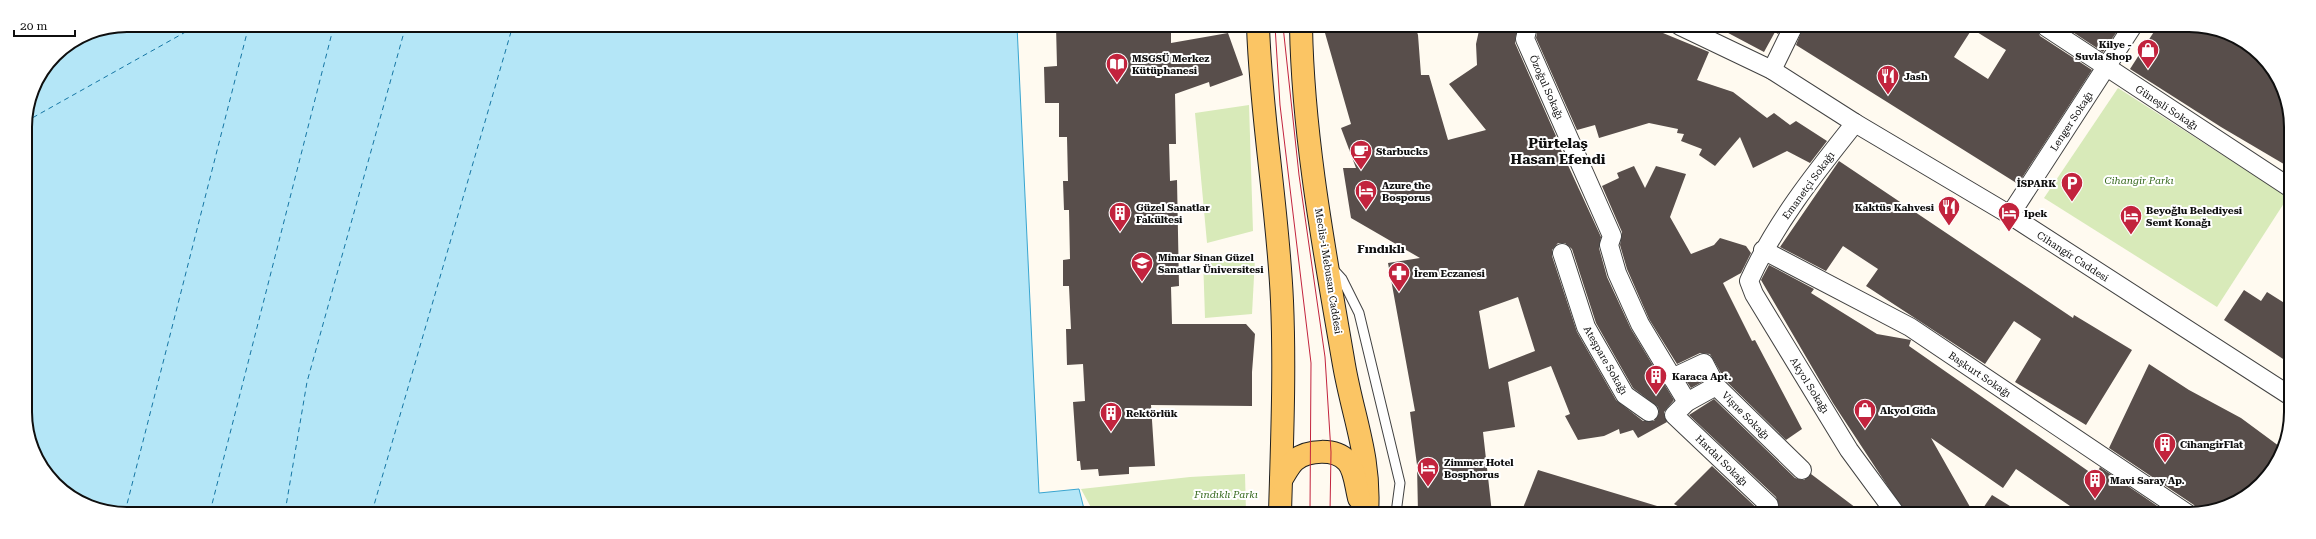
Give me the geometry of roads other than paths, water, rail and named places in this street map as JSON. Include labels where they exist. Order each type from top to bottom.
[{"type":"main road","points":[[1258,32],[1262,98],[1273,182],[1282,301],[1280,507]]},
{"type":"main road","name":"Meclis-i Mebusan Caddesi","points":[[1301,32],[1307,113],[1328,262],[1351,401],[1366,463],[1368,479],[1367,507]]},
{"type":"main road","points":[[1280,480],[1293,461],[1302,456],[1322,452],[1340,455],[1351,468],[1361,507]]},
{"type":"street","name":"Özoğul Sokağı","points":[[1527,32],[1525,39],[1612,236],[1609,245],[1617,272],[1640,324],[1672,378]]},
{"type":"street","points":[[1693,32],[1772,70],[1790,32]]},
{"type":"street","name":"Güneşli Sokağı","points":[[2054,32],[2284,184]]},
{"type":"street","name":"Lenger Sokağı","points":[[2010,215],[2129,32]]},
{"type":"street","name":"Cihangir Caddesi","points":[[1772,70],[1855,122],[2010,215],[2284,392]]},
{"type":"street","name":"Emanetçi Sokağı","points":[[1763,250],[1815,173],[1855,122]]},
{"type":"street","name":"Akyol Sokağı","points":[[1763,250],[1749,281],[1754,294],[1850,450],[1891,507]]},
{"type":"street","name":"Başkurt Sokağı","points":[[1763,250],[1910,327],[2178,507]]},
{"type":"street","name":"Ateşpare Sokağı","points":[[1562,253],[1586,327],[1625,395],[1649,412]]},
{"type":"street","name":"Vişne Sokağı","points":[[1672,378],[1704,363],[1716,386],[1802,470]]},
{"type":"street","points":[[1672,378],[1688,402],[1716,386]]},
{"type":"street","name":"Hardal Sokağı","points":[[1688,402],[1674,415],[1769,506]]},
{"type":"lane","points":[[1328,262],[1342,279],[1359,312],[1400,483],[1397,507]]},
{"type":"water","points":[[121,32],[1017,32],[1039,493],[1079,489],[1084,507],[127,507],[96,502],[74,491],[52,470],[39,448],[35,437],[32,418],[32,121],[35,102],[39,91],[48,74],[69,52],[79,45],[96,37]]},
{"type":"tram line","points":[[1275,32],[1280,105],[1311,363],[1310,507]]},
{"type":"tram line","points":[[1284,32],[1299,175],[1325,357],[1331,452],[1330,507]]},
{"type":"place","name":"Kilye - Suvla Shop","points":[[2148,70]]},
{"type":"place","name":"MSGSÜ Merkez Kütüphanesi","points":[[1117,84]]},
{"type":"place","name":"Jash","points":[[1888,96]]},
{"type":"place","name":"Starbucks","points":[[1361,170]]},
{"type":"place","name":"İSPARK","points":[[2072,202]]},
{"type":"place","name":"Azure the Bosporus","points":[[1366,210]]},
{"type":"place","name":"Kaktüs Kahvesi","points":[[1949,226]]},
{"type":"place","name":"Güzel Sanatlar Fakültesi","points":[[1120,232]]},
{"type":"place","name":"Ipek","points":[[2009,232]]},
{"type":"place","name":"Beyoğlu Belediyesi Semt Konağı","points":[[2131,236]]},
{"type":"place","name":"Mimar Sinan Güzel Sanatlar Üniversitesi","points":[[1142,282]]},
{"type":"place","name":"İrem Eczanesi","points":[[1399,292]]},
{"type":"place","name":"Karaca Apt.","points":[[1656,396]]},
{"type":"place","name":"Akyol Gida","points":[[1865,430]]},
{"type":"place","name":"Rektörlük","points":[[1111,432]]},
{"type":"place","name":"CihangirFlat","points":[[2165,464]]},
{"type":"place","name":"Zimmer Hotel Bosphorus","points":[[1428,488]]},
{"type":"place","name":"Mavi Saray Ap.","points":[[2095,500]]},
{"type":"district","name":"Pürtelaş Hasan Efendi","points":[[1558,152]]},
{"type":"district","name":"Fındıklı","points":[[1381,249]]},
{"type":"park label","name":"Cihangir Parkı","points":[[2139,180]]},
{"type":"park label","name":"Fındıklı Parkı","points":[[1226,494]]}]
